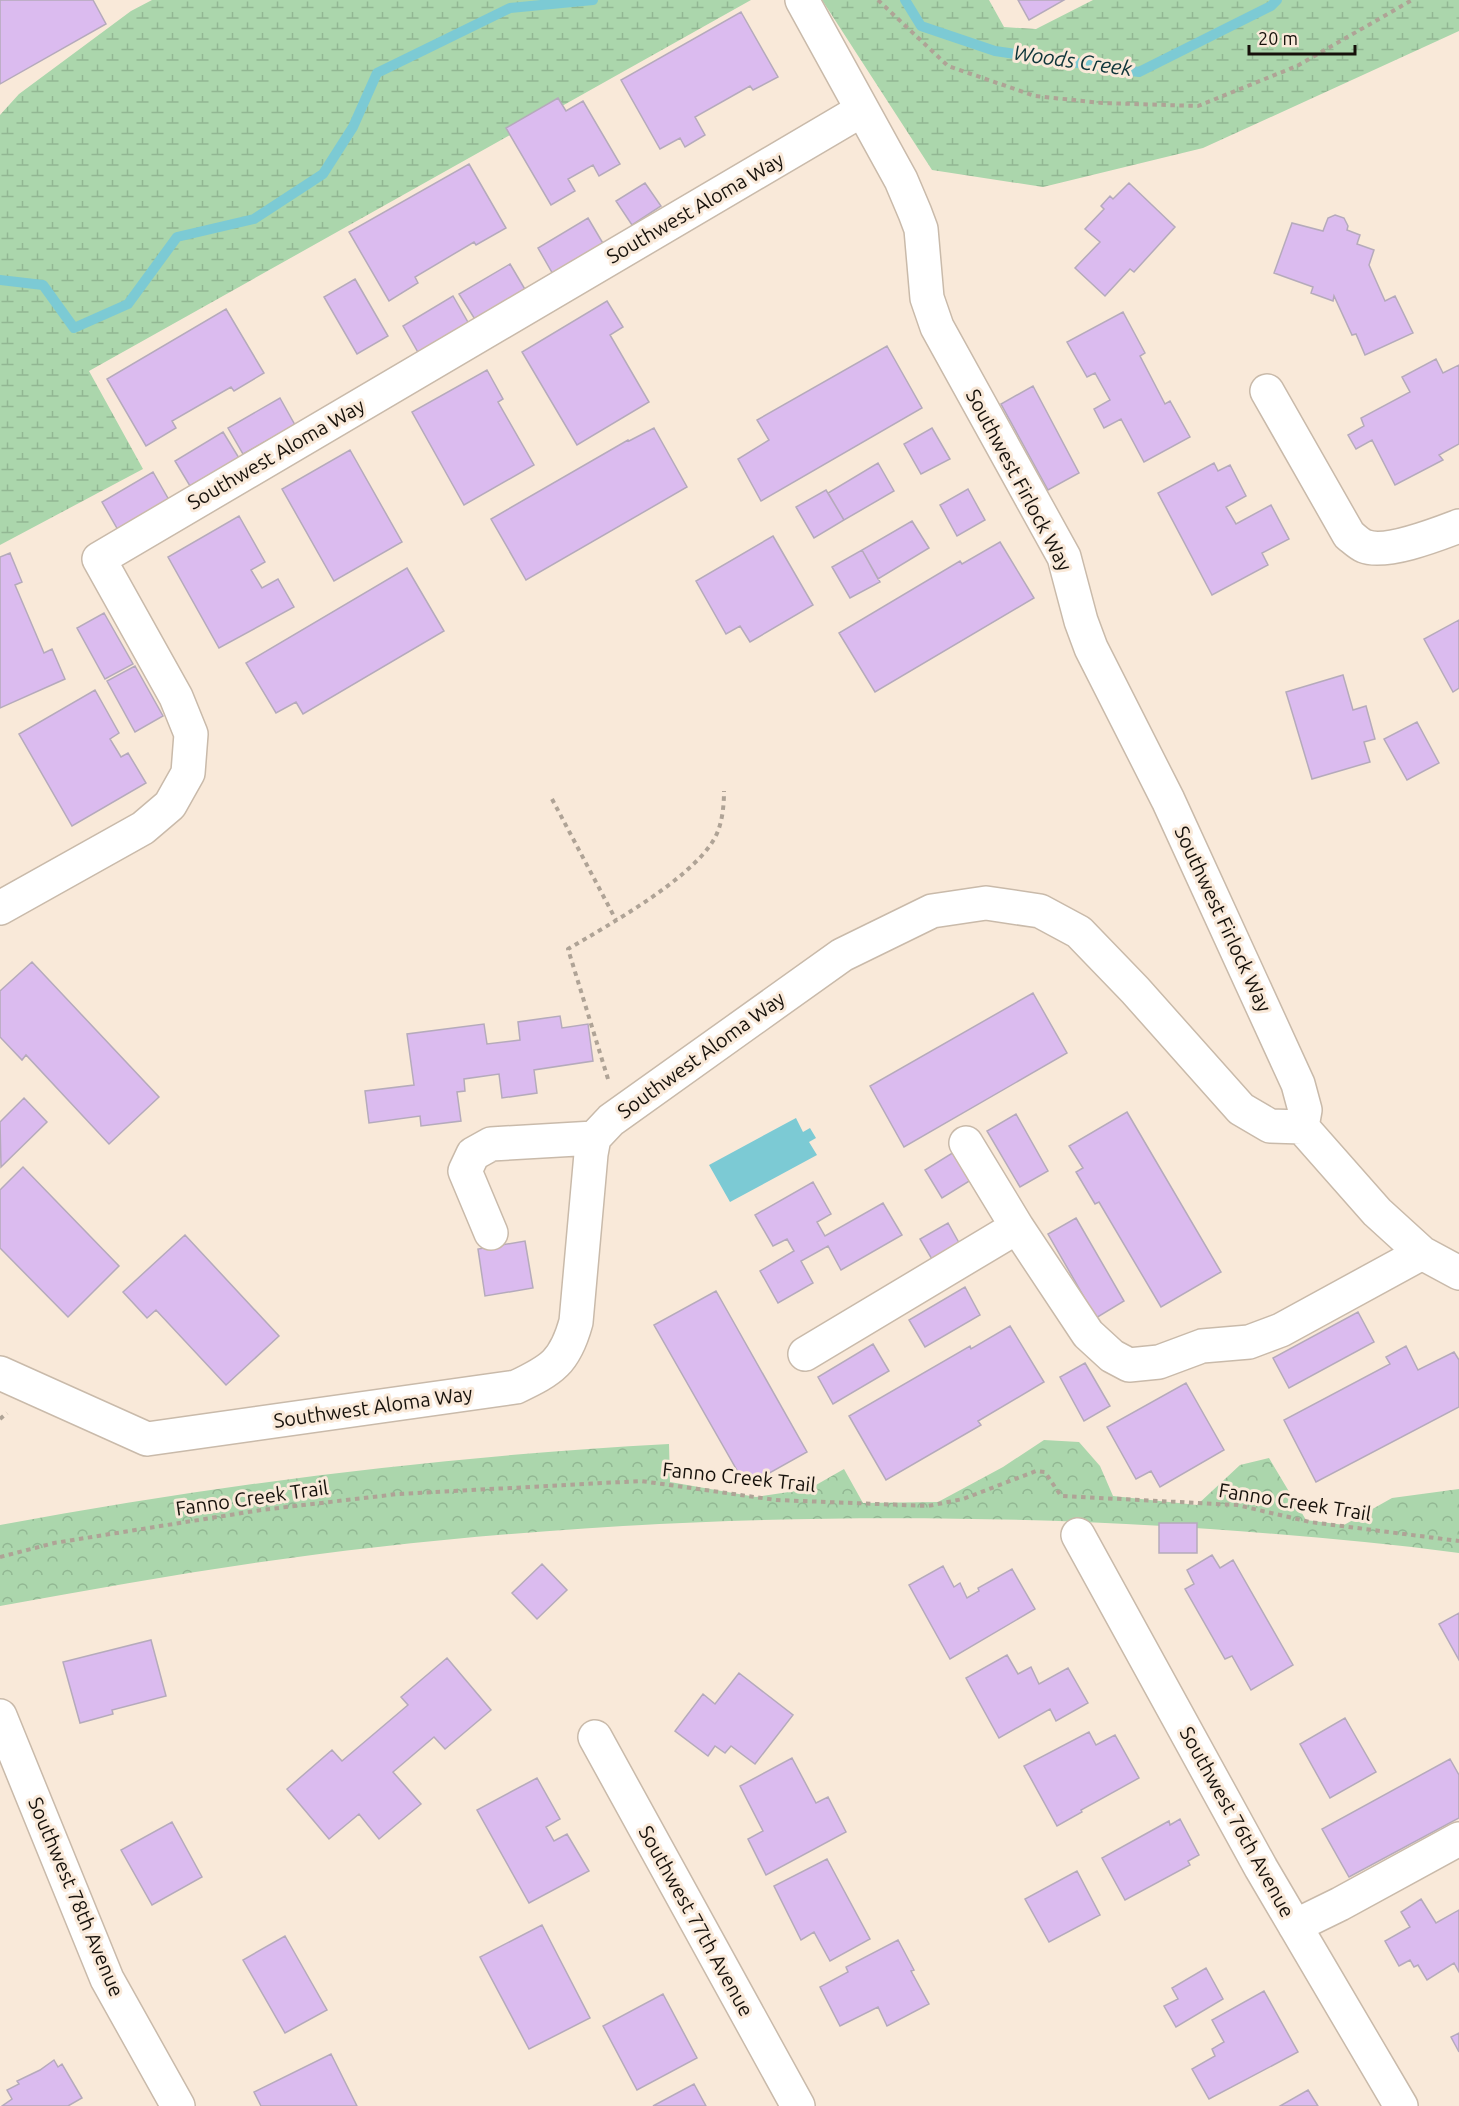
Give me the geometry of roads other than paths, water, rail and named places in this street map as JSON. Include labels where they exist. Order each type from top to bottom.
[{"type":"street","name":"Southwest Firlock Way","points":[[802,0],[901,180],[921,229],[927,298],[937,327],[1064,557],[1081,621],[1091,648],[1168,800],[1298,1084],[1305,1110],[1302,1127]]},
{"type":"street","name":"Southwest Aloma Way","points":[[0,908],[143,828],[170,805],[188,772],[191,734],[176,697],[99,559],[861,110]]},
{"type":"street","points":[[1267,391],[1349,535],[1364,547],[1389,548],[1432,537],[1459,526]]},
{"type":"street","name":"Southwest Aloma Way","points":[[0,1373],[147,1439],[516,1387],[541,1375],[560,1360],[571,1343],[576,1322],[594,1138],[610,1120],[842,955],[932,911],[986,903],[1040,911],[1079,933],[1135,990],[1241,1110],[1270,1126],[1302,1127]]},
{"type":"street","points":[[1302,1127],[1377,1212],[1422,1253],[1459,1273]]},
{"type":"street","points":[[491,1233],[465,1171],[473,1154],[491,1144],[594,1138]]},
{"type":"street","points":[[966,1143],[1017,1227],[1088,1334],[1112,1356],[1130,1365],[1159,1362],[1202,1346],[1249,1342],[1281,1330],[1422,1253]]},
{"type":"street","points":[[806,1354],[1017,1227]]},
{"type":"street","name":"Southwest 76th Avenue","points":[[1078,1535],[1261,1868],[1401,2106]]},
{"type":"street","name":"Southwest 78th Avenue","points":[[0,1716],[107,1979],[178,2106]]},
{"type":"street","name":"Southwest 77th Avenue","points":[[595,1737],[798,2106]]},
{"type":"street","points":[[1295,1926],[1459,1839]]},
{"type":"water","points":[[796,1118],[803,1132],[810,1128],[816,1138],[809,1142],[817,1155],[730,1202],[709,1165]]},
{"type":"waterway","name":"Woods Creek","points":[[0,280],[43,285],[74,328],[128,304],[177,237],[254,219],[323,174],[353,127],[377,73],[510,8],[593,0]]},
{"type":"waterway","name":"Woods Creek","points":[[905,0],[921,26],[995,51],[1139,72],[1271,6],[1277,0]]}]
